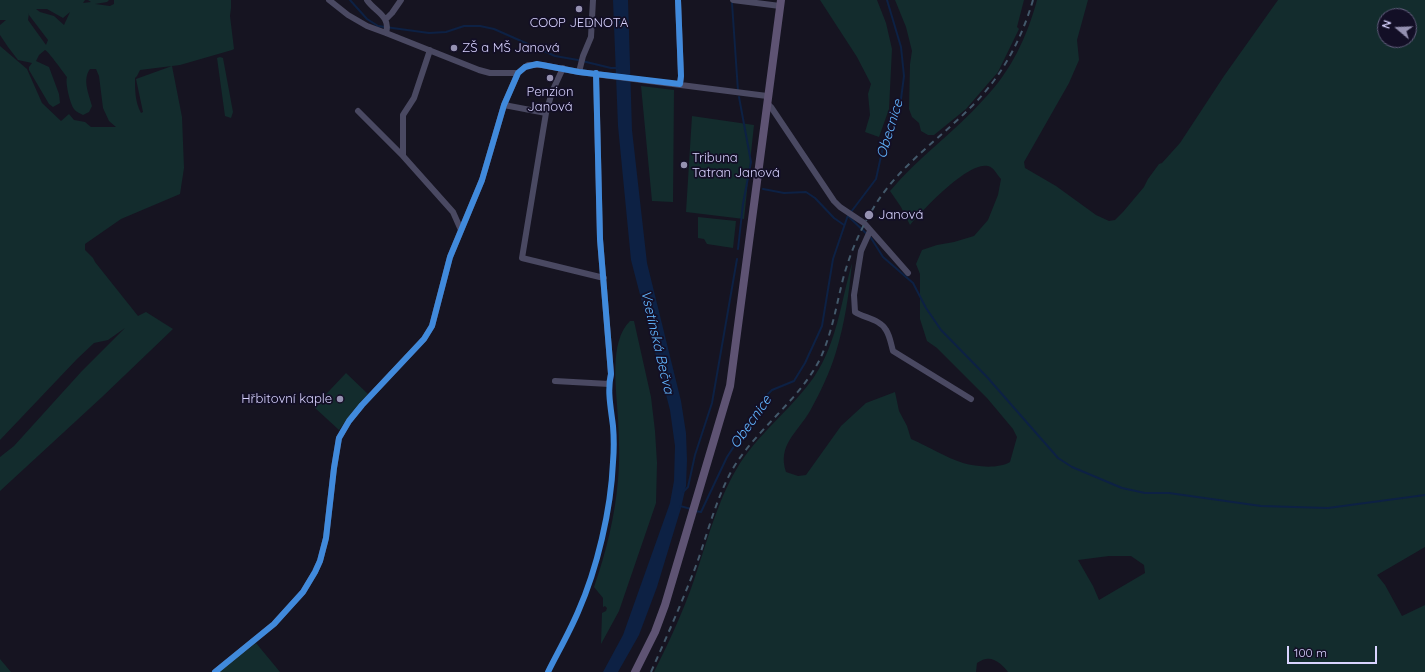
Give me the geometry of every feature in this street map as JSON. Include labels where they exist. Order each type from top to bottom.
[{"type":"main road","points":[[635,672],[650,644],[661,617],[730,386],[780,3]]},
{"type":"street","points":[[329,0],[348,15],[367,26],[387,26]]},
{"type":"street","points":[[367,0],[387,26],[430,50],[482,72],[518,73]]},
{"type":"street","points":[[387,26],[392,13],[401,0]]},
{"type":"street","points":[[579,72],[583,56],[592,37],[593,0]]},
{"type":"street","points":[[678,0],[681,76],[678,84]]},
{"type":"street","points":[[733,0],[780,3]]},
{"type":"street","points":[[403,156],[403,116],[414,98],[430,50]]},
{"type":"street","points":[[215,672],[274,624],[296,601],[311,581],[320,561],[326,538],[339,438],[349,421],[362,405],[424,339],[432,326],[450,257],[482,180],[504,105],[518,73],[525,67],[532,64],[542,65],[579,72],[599,73],[678,84],[767,100],[834,201],[864,223],[908,273]]},
{"type":"street","points":[[563,68],[552,92],[546,113],[522,258],[604,278]]},
{"type":"street","points":[[555,381],[609,384],[611,374],[600,231],[599,73]]},
{"type":"street","points":[[504,105],[546,113]]},
{"type":"street","points":[[358,111],[403,156],[453,212],[461,230]]},
{"type":"street","points":[[870,231],[861,251],[854,295],[855,312],[881,324],[888,335],[893,352],[971,399]]},
{"type":"green space","points":[[0,0],[85,0],[83,3],[91,2],[88,0],[109,0],[107,2],[95,4],[110,6],[114,4],[114,0],[231,0],[230,16],[234,49],[172,66],[182,117],[184,168],[180,194],[121,219],[85,244],[85,250],[93,258],[138,316],[146,312],[173,329],[0,491],[0,457],[14,446],[81,372],[125,328],[108,340],[94,343],[0,440],[0,46],[27,69],[42,103],[61,121],[69,114],[74,120],[85,122],[91,127],[116,127],[109,121],[103,108],[99,76],[96,69],[90,69],[88,73],[86,82],[92,106],[89,112],[83,115],[76,111],[72,106],[67,88],[67,77],[45,50],[39,55],[36,61],[49,67],[59,94],[60,103],[53,107],[49,104],[29,70],[32,63],[18,60],[0,35],[0,25],[6,20],[0,20]],"holes":[[[36,9],[47,9],[63,18],[70,12],[64,25],[54,16],[40,12]],[[29,13],[48,40],[46,45],[28,20]],[[172,66],[136,79],[143,112],[141,113],[136,100],[135,87],[135,78],[140,70]]]},
{"type":"green space","points":[[820,0],[877,0],[886,23],[892,49],[889,109],[879,137],[865,132],[870,115],[868,94],[871,84],[857,57]]},
{"type":"green space","points":[[895,0],[1024,0],[1017,27],[1019,29],[998,72],[966,109],[934,135],[928,135],[921,131],[919,123],[912,117],[909,109],[910,64],[912,51],[906,27]]},
{"type":"green space","points":[[1037,0],[1088,0],[1077,40],[1079,60],[1069,83],[1024,162],[1025,168],[1056,186],[1096,215],[1109,221],[1115,220],[1123,212],[1144,187],[1159,164],[1162,163],[1180,143],[1224,76],[1278,0],[1425,0],[1425,547],[1377,575],[1385,585],[1402,616],[1425,605],[1425,672],[1008,672],[998,662],[992,659],[984,659],[977,663],[976,672],[654,672],[685,604],[729,482],[753,445],[795,401],[814,377],[822,364],[838,322],[852,263],[846,308],[836,352],[828,375],[814,404],[786,446],[784,462],[786,472],[798,476],[806,475],[841,426],[866,403],[895,392],[899,411],[907,426],[911,439],[963,463],[981,466],[1000,466],[1010,462],[1017,437],[1013,429],[987,398],[937,348],[927,341],[920,319],[920,274],[916,264],[922,250],[974,236],[988,220],[998,195],[1001,179],[994,169],[988,166],[979,166],[969,171],[935,198],[910,225],[901,207],[890,191],[912,167],[961,123],[994,88],[1017,53]],"holes":[[[1109,556],[1131,556],[1144,565],[1145,573],[1099,600],[1078,560]]]},
{"type":"green space","points":[[217,58],[223,58],[233,112],[231,118],[225,116]]},
{"type":"green space","points":[[641,86],[674,90],[673,202],[652,201]]},
{"type":"green space","points":[[692,116],[754,125],[744,219],[686,212]]},
{"type":"green space","points":[[698,217],[736,221],[733,248],[707,244],[704,239],[698,238]]},
{"type":"green space","points":[[630,321],[634,321],[651,397],[657,463],[656,503],[619,611],[601,644],[602,613],[606,611],[607,608],[605,606],[603,607],[603,598],[594,587],[609,534],[617,494],[619,450],[615,368],[616,354],[623,330]]},
{"type":"green space","points":[[346,373],[368,394],[339,430],[314,407]]},
{"type":"green space","points":[[256,643],[280,672],[218,672]]},
{"type":"green space","points":[[0,659],[11,672],[0,672]]},
{"type":"water","name":"Vsetínská Bečva","points":[[613,0],[628,0],[632,130],[647,263],[681,401],[686,433],[687,460],[686,486],[681,508],[657,587],[639,635],[618,672],[603,672],[623,635],[670,503],[674,481],[675,446],[670,410],[631,260],[618,126]]},
{"type":"waterway","points":[[350,0],[367,19],[378,26],[429,33],[446,32],[464,26],[480,26],[494,29],[555,56],[617,68]]},
{"type":"waterway","name":"Obecnice","points":[[851,212],[876,179],[885,138],[901,99],[904,76],[901,47],[887,0]]},
{"type":"waterway","points":[[732,3],[738,91]]},
{"type":"waterway","points":[[738,249],[743,204],[751,162],[739,97]]},
{"type":"waterway","name":"Obecnice","points":[[763,189],[784,193],[806,192],[815,198],[834,218],[844,225]]},
{"type":"waterway","name":"Obecnice","points":[[695,511],[701,512],[727,457],[768,394],[772,390],[794,381],[805,363],[822,326],[833,259],[848,215]]},
{"type":"waterway","points":[[848,216],[871,238],[883,257],[913,283],[926,308],[941,330],[987,377],[1058,458],[1072,467],[1122,488],[1145,493],[1169,493],[1261,506],[1328,508],[1425,495]]},
{"type":"waterway","points":[[683,492],[688,487],[695,455],[712,403],[737,259]]},
{"type":"waterway","name":"Obecnice","points":[[680,506],[691,509]]},
{"type":"railway","points":[[651,672],[697,563],[726,481],[742,455],[800,389],[820,359],[831,330],[849,260],[860,233],[874,207],[894,179],[970,108],[991,84],[1009,58],[1022,30],[1033,0]]},
{"type":"cycle path","points":[[215,672],[274,624],[303,592],[315,572],[320,561],[326,538],[339,438],[349,421],[362,405],[424,339],[432,326],[450,257],[482,180],[504,105],[518,73],[525,67],[537,64],[579,72],[680,84],[678,0]]},
{"type":"cycle path","points":[[548,672],[575,620],[585,595],[602,539],[612,480],[614,435],[610,407],[609,393],[611,374],[600,239],[596,73]]},
{"type":"place","name":"COOP JEDNOTA","points":[[579,9]]},
{"type":"place","name":"ZŠ a MŠ Janová","points":[[454,48]]},
{"type":"place","name":"Penzion Janová","points":[[550,78]]},
{"type":"place","name":"Tribuna Tatran Janová","points":[[684,165]]},
{"type":"place","name":"Janová","points":[[869,215]]},
{"type":"place","name":"Hřbitovní kaple","points":[[340,399]]}]
